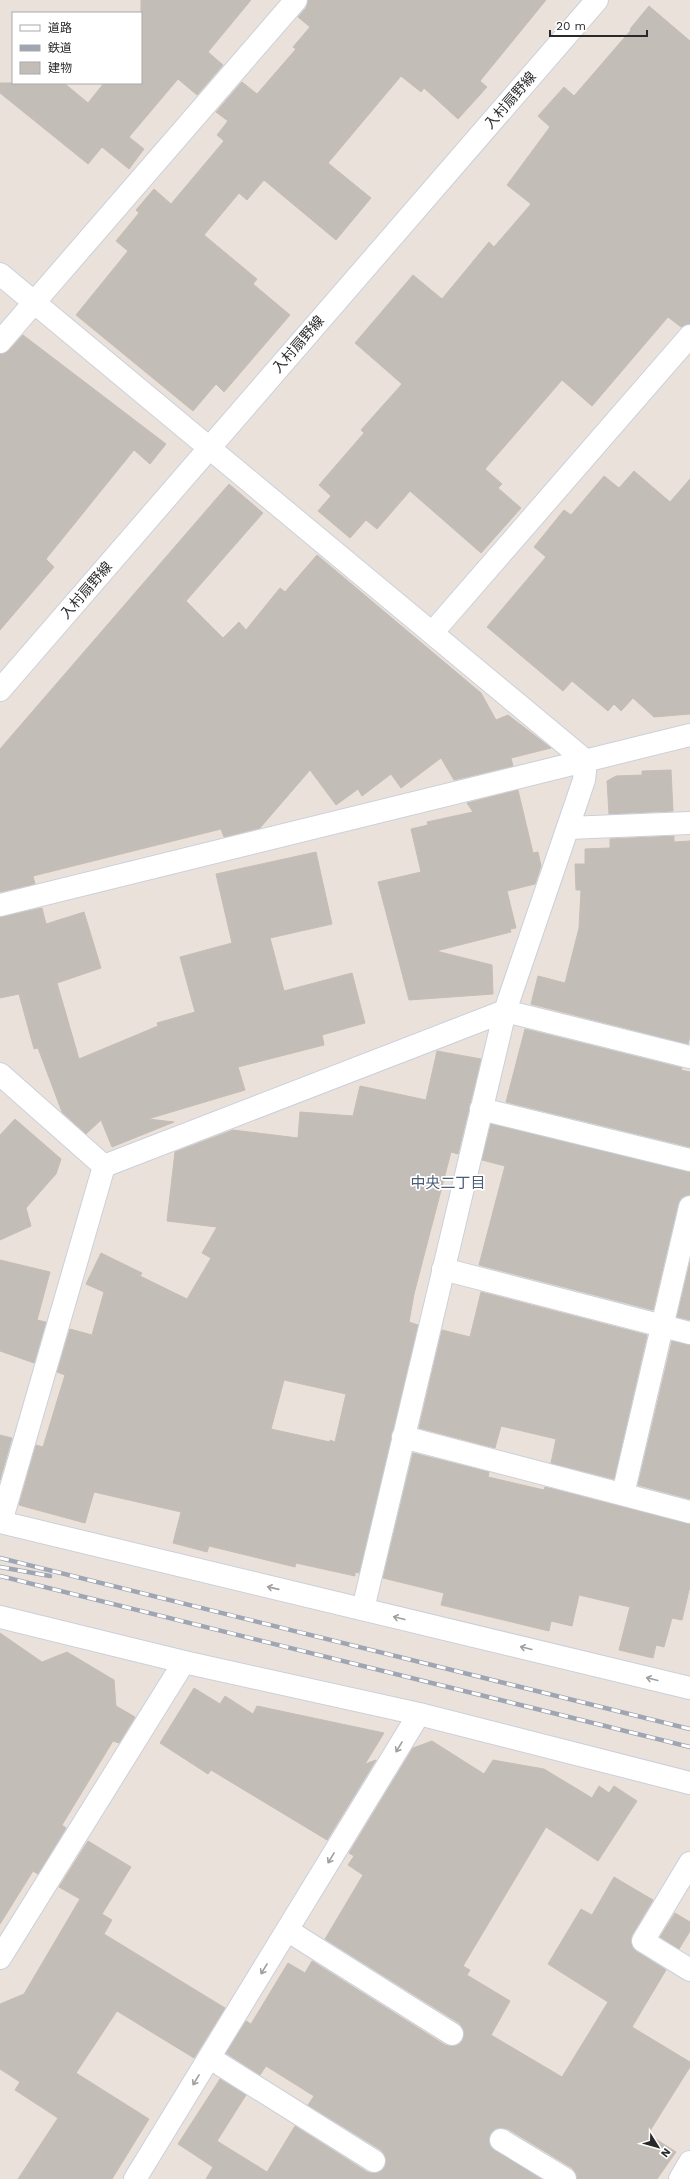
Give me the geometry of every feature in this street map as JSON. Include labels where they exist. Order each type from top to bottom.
[{"type":"street","points":[[0,342],[296,0]]},
{"type":"street","name":"入村扇野線","points":[[0,690],[597,0]]},
{"type":"street","points":[[0,274],[586,761]]},
{"type":"street","points":[[432,633],[690,336]]},
{"type":"street","points":[[0,905],[690,735]]},
{"type":"street","points":[[363,1609],[504,1011],[584,780],[586,761]]},
{"type":"street","points":[[568,828],[690,823]]},
{"type":"street","points":[[104,1166],[504,1011],[690,1057]]},
{"type":"street","points":[[0,1074],[104,1166]]},
{"type":"street","points":[[481,1109],[690,1160]]},
{"type":"street","points":[[104,1166],[0,1522],[690,1688]]},
{"type":"street","points":[[623,1494],[690,1207]]},
{"type":"street","points":[[443,1269],[690,1333]]},
{"type":"street","points":[[403,1436],[690,1512]]},
{"type":"street","points":[[0,1617],[184,1662],[419,1714],[690,1783]]},
{"type":"street","points":[[0,1958],[184,1662]]},
{"type":"street","points":[[135,2179],[419,1714]]},
{"type":"street","points":[[690,1863],[643,1941],[690,1970]]},
{"type":"street","points":[[287,1930],[452,2034]]},
{"type":"street","points":[[210,2058],[374,2161]]},
{"type":"street","points":[[501,2140],[565,2179]]},
{"type":"street","points":[[680,2179],[690,2162]]},
{"type":"building","points":[[141,0],[251,0],[208,52],[223,65],[197,95],[178,79],[129,137],[144,149],[129,169],[102,147],[88,164],[0,93],[0,83],[65,84],[88,103],[103,84],[142,84]]},
{"type":"building","points":[[308,0],[546,0],[480,81],[487,87],[458,119],[424,88],[421,92],[401,76],[328,163],[371,198],[336,240],[264,180],[247,200],[239,193],[204,235],[257,279],[253,284],[290,315],[224,392],[216,384],[193,411],[76,315],[128,251],[116,241],[139,213],[136,210],[154,189],[171,204],[224,141],[217,135],[228,121],[216,112],[242,82],[257,94],[296,49],[293,47],[310,27],[298,17],[306,8]]},
{"type":"building","points":[[649,6],[690,41],[690,324],[681,327],[668,317],[592,406],[562,380],[485,469],[502,484],[498,488],[521,508],[481,553],[410,491],[377,529],[366,520],[350,538],[318,511],[331,496],[319,485],[364,433],[361,430],[402,384],[355,343],[413,275],[442,299],[489,242],[494,247],[531,204],[507,185],[550,127],[538,116],[564,87],[574,96],[631,30],[630,29]]},
{"type":"building","points":[[23,335],[166,444],[150,464],[134,450],[46,559],[54,567],[0,630],[0,354],[9,350]]},
{"type":"building","points":[[634,471],[670,502],[690,479],[690,714],[654,717],[633,698],[621,711],[614,704],[608,711],[572,681],[563,691],[487,627],[546,557],[534,547],[564,510],[571,515],[604,476],[619,488]]},
{"type":"building","points":[[229,484],[263,513],[186,601],[223,638],[239,622],[246,630],[280,588],[285,592],[317,555],[481,693],[496,720],[508,715],[551,748],[511,758],[513,766],[454,780],[441,758],[401,788],[391,774],[362,796],[358,789],[336,805],[310,770],[260,828],[224,837],[221,829],[33,876],[35,884],[0,892],[0,749]]},
{"type":"building","points":[[671,770],[673,811],[609,814],[607,781],[616,776],[642,775],[642,771]]},
{"type":"building","points":[[518,790],[533,853],[538,852],[541,866],[535,884],[507,891],[516,928],[510,929],[511,932],[436,951],[492,965],[493,994],[409,1000],[378,882],[421,872],[411,829],[428,825],[427,822],[473,812],[467,803]]},
{"type":"building","points":[[674,836],[674,842],[690,841],[690,1036],[688,1044],[531,1004],[538,976],[565,983],[579,928],[581,890],[576,890],[575,864],[585,864],[585,849],[610,848],[610,839]]},
{"type":"building","points":[[316,852],[332,924],[270,938],[284,991],[352,973],[365,1023],[322,1035],[324,1045],[238,1067],[245,1090],[148,1119],[174,1122],[112,1147],[101,1120],[86,1134],[62,1112],[38,1048],[34,1049],[19,994],[0,998],[0,917],[42,908],[46,924],[84,912],[101,968],[57,983],[79,1059],[158,1026],[157,1023],[195,1012],[180,957],[232,943],[216,874]]},
{"type":"building","points":[[525,1029],[682,1068],[681,1070],[690,1072],[690,1147],[506,1102]]},
{"type":"building","points":[[437,1051],[481,1059],[458,1154],[451,1152],[414,1294],[409,1322],[418,1325],[359,1573],[355,1572],[355,1576],[296,1563],[295,1567],[209,1546],[207,1552],[173,1543],[181,1512],[94,1492],[85,1523],[19,1505],[36,1445],[43,1447],[65,1375],[57,1372],[70,1329],[92,1335],[104,1292],[86,1284],[101,1253],[142,1273],[140,1276],[187,1299],[211,1258],[202,1253],[217,1227],[167,1221],[175,1152],[233,1130],[298,1138],[300,1112],[353,1116],[360,1086],[426,1100]],"holes":[[[284,1380],[346,1394],[335,1442],[271,1429]]]},
{"type":"building","points":[[15,1119],[61,1159],[56,1174],[26,1208],[31,1226],[0,1240],[0,1135]]},
{"type":"building","points":[[491,1124],[690,1172],[690,1195],[681,1198],[678,1204],[653,1310],[479,1265],[505,1166],[482,1160]]},
{"type":"building","points":[[0,1260],[50,1272],[37,1320],[46,1322],[34,1363],[0,1351]]},
{"type":"building","points":[[690,1262],[690,1320],[677,1317]]},
{"type":"building","points":[[481,1292],[647,1335],[614,1479],[551,1463],[556,1439],[501,1426],[495,1448],[419,1428],[442,1330],[470,1337]]},
{"type":"building","points":[[672,1341],[690,1345],[690,1499],[638,1485]]},
{"type":"building","points":[[0,1435],[12,1438],[0,1480]]},
{"type":"building","points":[[413,1453],[489,1472],[488,1477],[544,1490],[545,1487],[690,1524],[690,1586],[682,1620],[672,1618],[664,1647],[656,1645],[653,1658],[619,1650],[630,1607],[579,1595],[572,1626],[551,1621],[549,1631],[441,1605],[444,1593],[383,1578]]},
{"type":"building","points":[[0,1633],[42,1662],[67,1652],[114,1680],[116,1706],[135,1717],[119,1743],[113,1741],[62,1825],[66,1828],[38,1874],[33,1871],[0,1924]]},
{"type":"building","points":[[194,1688],[220,1704],[225,1696],[253,1714],[257,1706],[384,1733],[365,1764],[376,1760],[327,1840],[211,1770],[208,1774],[160,1743]]},
{"type":"building","points":[[432,1741],[484,1774],[493,1760],[544,1769],[592,1798],[599,1786],[609,1793],[614,1786],[637,1801],[598,1861],[546,1827],[463,1966],[470,1970],[467,1975],[510,2001],[491,2035],[562,2077],[608,2002],[548,1964],[581,1909],[592,1915],[614,1877],[653,1900],[632,1935],[631,1941],[636,1951],[666,1970],[632,2027],[690,2062],[690,2067],[648,2134],[676,2152],[657,2179],[577,2179],[576,2173],[572,2168],[508,2129],[501,2128],[495,2129],[490,2134],[490,2146],[541,2179],[206,2179],[213,2167],[178,2144],[220,2079],[246,2095],[217,2141],[267,2172],[295,2126],[367,2172],[379,2172],[385,2167],[385,2156],[381,2150],[308,2105],[314,2096],[266,2066],[260,2075],[226,2053],[246,2021],[251,2024],[288,1963],[305,1973],[312,1961],[445,2045],[457,2045],[463,2040],[463,2029],[459,2023],[325,1939],[363,1875],[348,1865],[354,1856],[349,1853],[413,1748]]},
{"type":"building","points":[[88,1841],[131,1867],[102,1914],[112,1920],[104,1934],[225,2008],[194,2058],[117,2011],[76,2073],[149,2119],[112,2179],[18,2179],[58,2118],[15,2090],[20,2082],[0,2069],[0,2004],[24,1994],[80,1899],[59,1887]]},
{"type":"building","points":[[675,1913],[690,1922],[690,1931],[679,1949],[660,1937]]},
{"type":"railway","points":[[0,1558],[690,1729]]},
{"type":"railway","points":[[0,1567],[50,1576]]},
{"type":"railway","points":[[0,1576],[690,1747]]},
{"type":"district","name":"中央二丁目","points":[[448,1183]]}]
